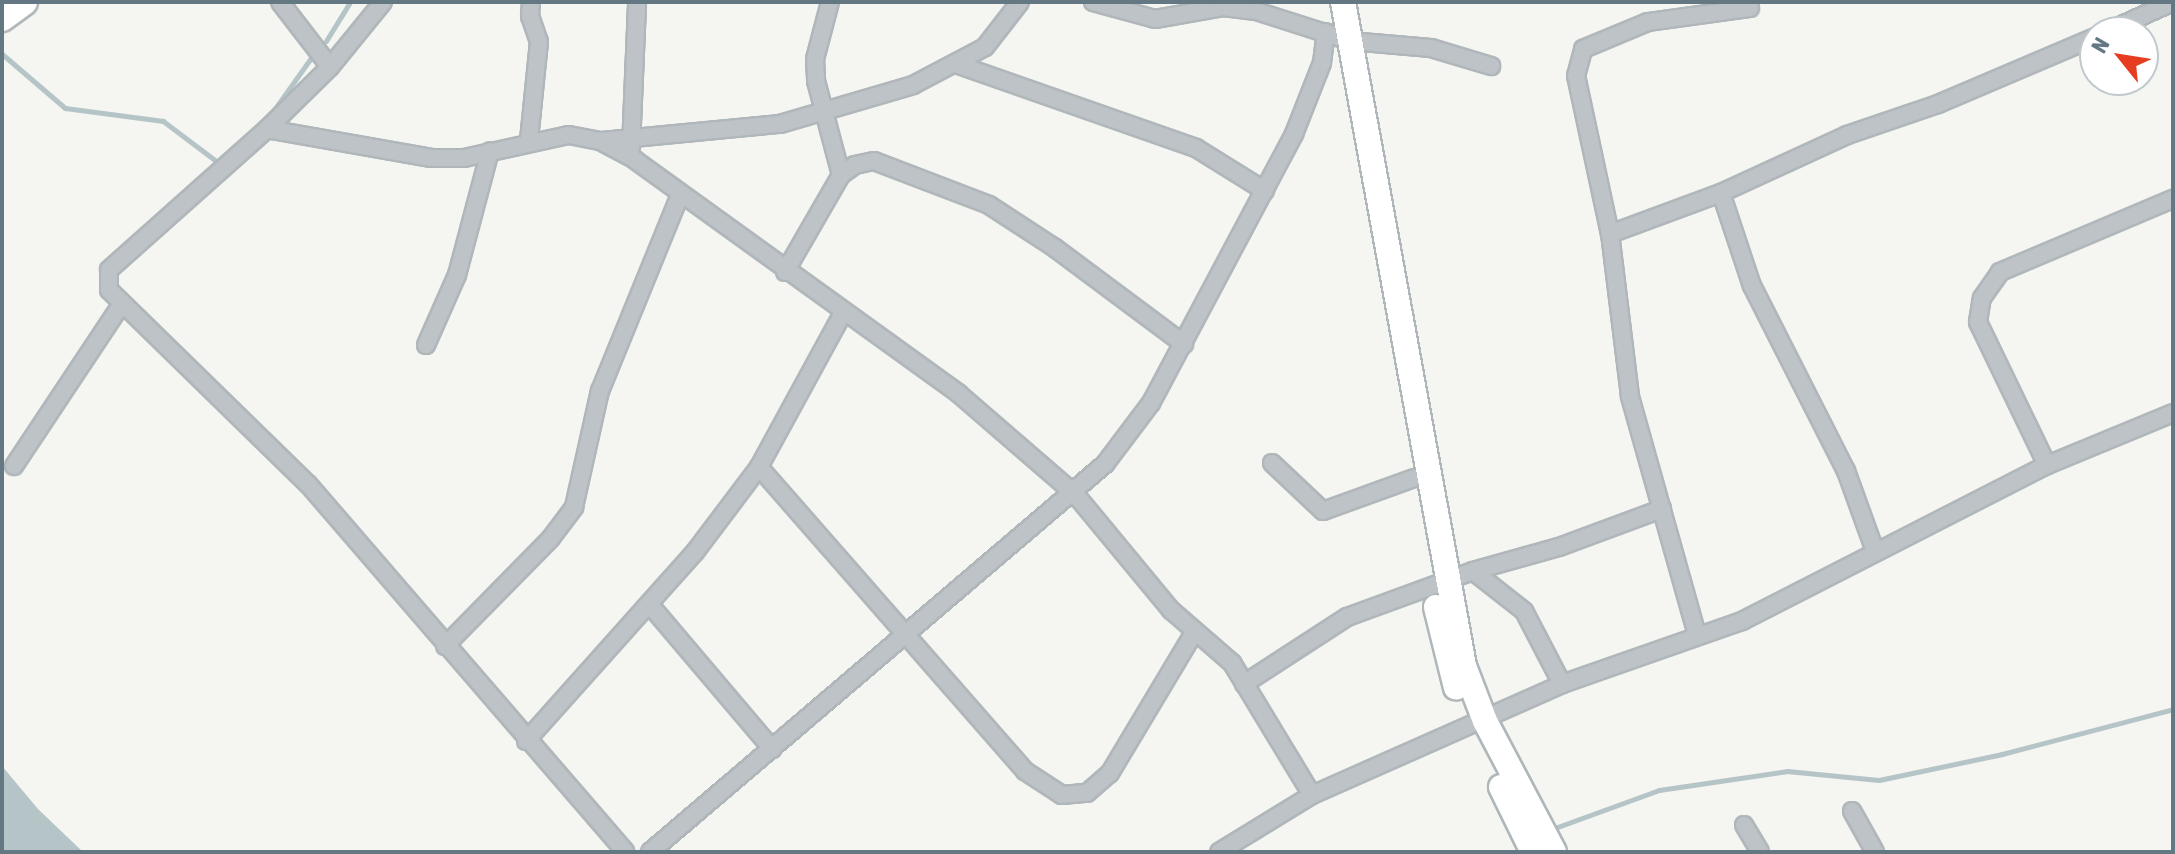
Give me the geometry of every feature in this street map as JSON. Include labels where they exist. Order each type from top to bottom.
[{"type":"main road","points":[[2,18],[24,2]]},
{"type":"main road","points":[[1331,2],[1439,580]]},
{"type":"main road","points":[[1343,2],[1338,36],[1414,478],[1477,722],[1533,852]]},
{"type":"main road","points":[[1477,722],[1554,852]]},
{"type":"street","points":[[280,2],[330,67]]},
{"type":"street","points":[[383,2],[330,67],[267,129],[109,270],[109,290],[308,484],[526,741],[626,852]]},
{"type":"street","points":[[529,140],[539,42],[530,16],[531,2]]},
{"type":"street","points":[[635,160],[628,138],[637,2]]},
{"type":"street","points":[[830,2],[815,59],[822,112],[841,175]]},
{"type":"street","points":[[267,129],[431,158],[490,151],[529,140],[569,135],[600,141],[737,131],[822,112],[913,85],[959,65],[985,47],[1020,2]]},
{"type":"street","points":[[1093,2],[1155,19],[1223,7],[1256,11],[1338,36],[1431,48],[1491,66]]},
{"type":"street","points":[[2142,16],[2173,2]]},
{"type":"street","points":[[1697,635],[1630,396],[1610,234],[1580,113],[1576,76],[1583,49],[1648,22],[1750,8]]},
{"type":"street","points":[[650,852],[1075,494],[1105,464],[1151,403],[1184,344],[1265,191],[1338,36]]},
{"type":"street","points":[[1610,234],[1721,193],[1847,135],[1938,104],[2079,44]]},
{"type":"street","points":[[959,65],[1196,148],[1265,191]]},
{"type":"street","points":[[600,141],[635,160],[785,272],[959,394],[1075,494],[1171,610],[1232,663],[1312,795]]},
{"type":"street","points":[[426,345],[457,275],[490,151]]},
{"type":"street","points":[[785,272],[841,175],[855,165],[874,161],[989,205],[1055,248],[1184,344]]},
{"type":"street","points":[[1721,193],[1752,286],[1846,471],[1875,551]]},
{"type":"street","points":[[445,646],[551,538],[574,507],[600,391],[680,195]]},
{"type":"street","points":[[2047,465],[1978,322],[1982,298],[2000,272],[2173,199]]},
{"type":"street","points":[[14,466],[121,305]]},
{"type":"street","points":[[526,741],[650,605],[759,467],[843,313]]},
{"type":"street","points":[[1219,852],[1312,795],[1562,684],[1697,635],[1803,591],[1875,551],[2047,465],[2173,413]]},
{"type":"street","points":[[1272,463],[1323,511],[1414,478]]},
{"type":"street","points":[[759,467],[1025,771],[1062,795],[1087,793],[1110,773],[1195,631]]},
{"type":"street","points":[[1244,684],[1310,636],[1439,580],[1559,547],[1662,509]]},
{"type":"street","points":[[1473,571],[1524,611],[1562,684]]},
{"type":"street","points":[[650,605],[772,749]]},
{"type":"street","points":[[1852,811],[1875,852]]},
{"type":"street","points":[[1744,825],[1760,852]]},
{"type":"shaded area","points":[[2,766],[38,809],[83,852],[2,852]]},
{"type":"waterway","points":[[326,41],[350,2]]},
{"type":"waterway","points":[[2,54],[65,108],[163,121],[216,161]]},
{"type":"waterway","points":[[269,117],[313,55]]},
{"type":"waterway","points":[[1552,829],[1659,790],[1787,771],[1879,780],[2002,754],[2173,709]]}]
